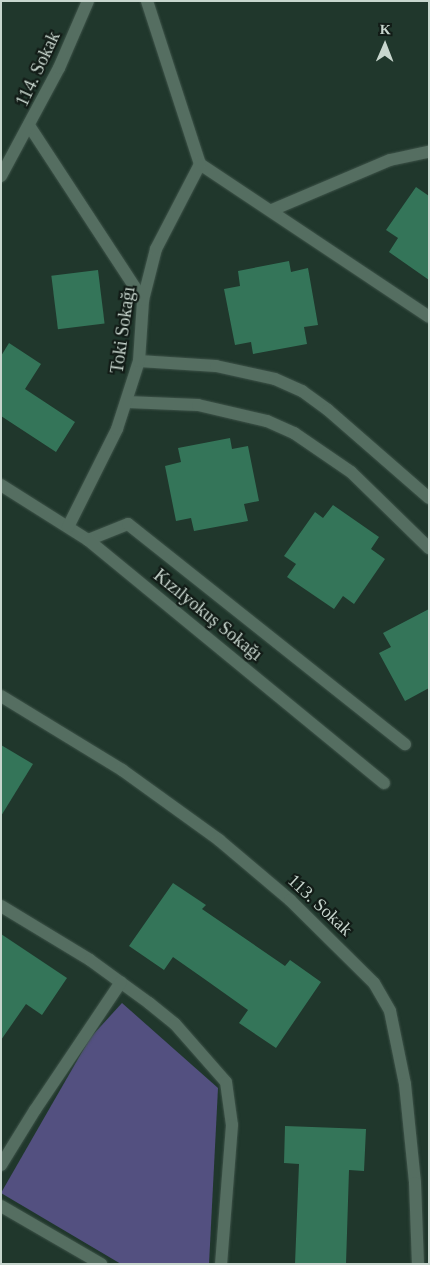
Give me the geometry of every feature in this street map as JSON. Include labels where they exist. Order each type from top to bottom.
[{"type":"street","name":"114. Sokak","points":[[1,176],[30,127],[88,1]]},
{"type":"street","points":[[146,1],[200,164],[272,210],[429,317]]},
{"type":"street","points":[[30,127],[143,300]]},
{"type":"street","points":[[272,210],[390,160],[429,152]]},
{"type":"street","name":"Toki Sokağı","points":[[68,527],[105,457],[127,402],[139,361],[143,300],[166,225],[200,164]]},
{"type":"street","points":[[139,361],[216,366],[276,379],[302,391],[328,410],[429,498]]},
{"type":"street","points":[[127,402],[198,405],[267,421],[294,433],[350,472],[429,548]]},
{"type":"street","name":"Kızılyokuş Sokağı","points":[[1,485],[88,540],[384,782]]},
{"type":"street","points":[[88,540],[128,524],[404,744]]},
{"type":"street","name":"113. Sokak","points":[[1,696],[122,770],[219,840],[290,900],[374,983],[390,1011],[406,1084],[416,1183],[418,1264]]},
{"type":"street","points":[[1,906],[121,982],[175,1024],[226,1082],[232,1125],[221,1264]]},
{"type":"street","points":[[1,1166],[35,1110],[121,982]]},
{"type":"street","points":[[1,1206],[82,1259],[101,1264]]},
{"type":"shaded area","points":[[122,1003],[218,1088],[209,1264],[121,1264],[1,1193],[90,1038]]},
{"type":"building","points":[[416,187],[429,196],[429,280],[389,252],[398,238],[386,230]]},
{"type":"building","points":[[289,261],[291,272],[308,268],[318,325],[304,327],[307,344],[253,354],[251,342],[235,345],[224,289],[240,286],[238,271]]},
{"type":"building","points":[[98,270],[105,324],[58,329],[51,276]]},
{"type":"building","points":[[9,343],[41,364],[25,389],[75,422],[56,452],[1,416],[1,356]]},
{"type":"building","points":[[230,438],[232,449],[248,446],[259,501],[244,504],[248,521],[194,531],[191,518],[176,521],[165,466],[181,462],[178,448]]},
{"type":"building","points":[[333,505],[379,537],[371,549],[385,559],[354,604],[343,596],[334,609],[287,577],[296,564],[284,556],[315,512],[323,518]]},
{"type":"building","points":[[429,609],[429,688],[405,701],[379,653],[391,647],[383,633]]},
{"type":"building","points":[[1,745],[33,764],[1,816]]},
{"type":"building","points":[[173,883],[206,905],[202,909],[285,966],[290,960],[321,982],[276,1048],[239,1023],[248,1010],[173,957],[164,970],[129,946]]},
{"type":"building","points":[[1,934],[67,978],[42,1015],[26,1004],[1,1040]]},
{"type":"building","points":[[285,1126],[366,1129],[364,1171],[349,1170],[346,1264],[295,1264],[299,1164],[284,1163]]}]
